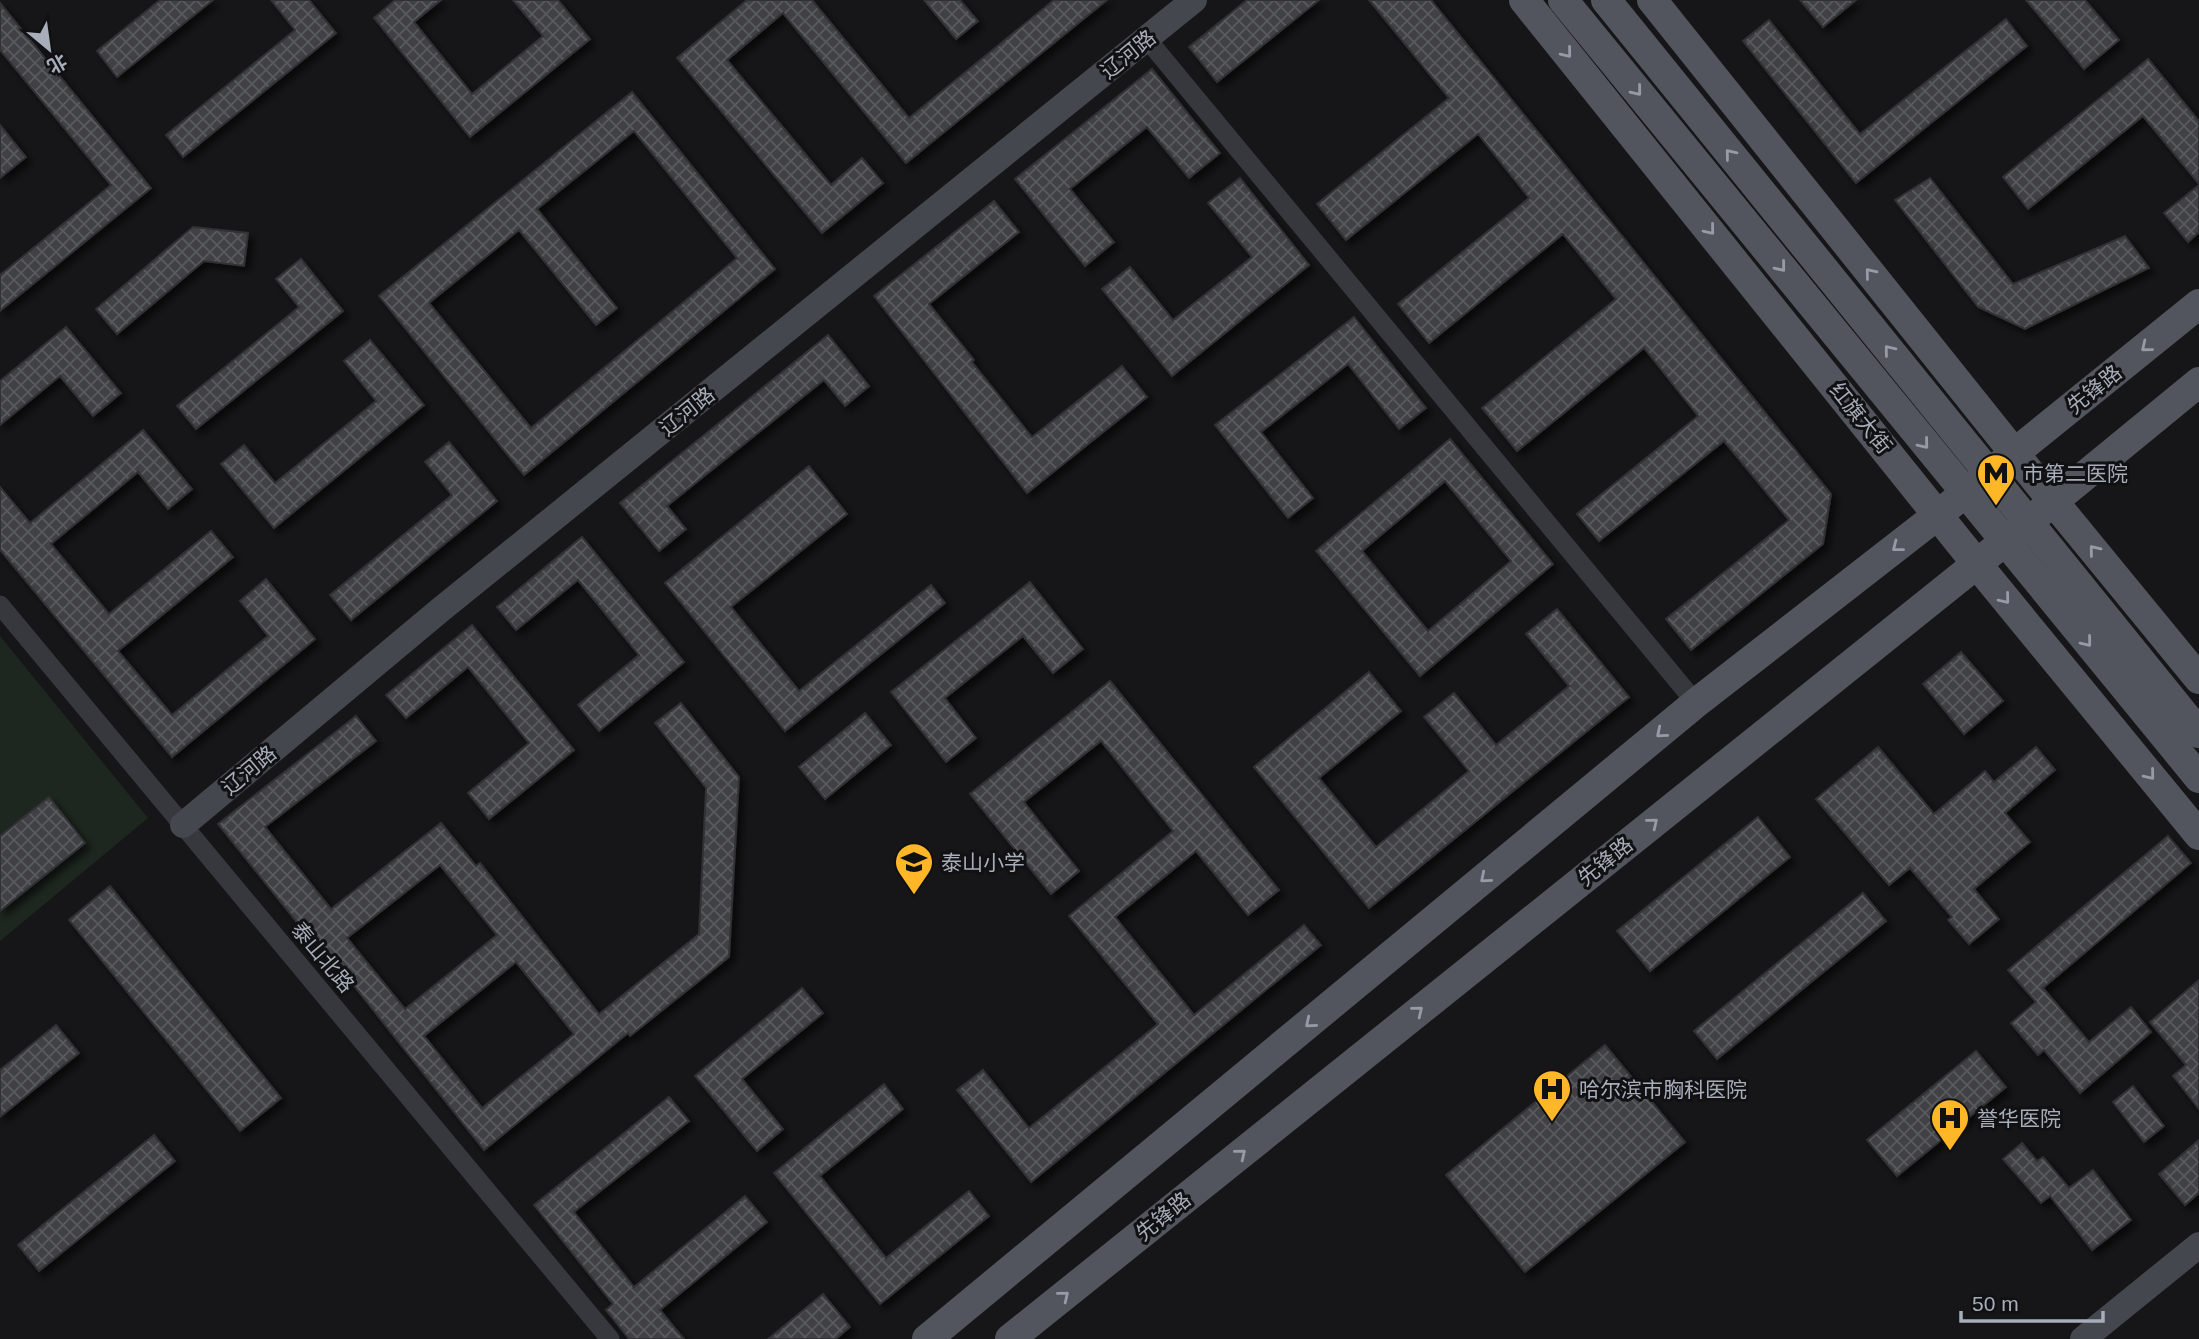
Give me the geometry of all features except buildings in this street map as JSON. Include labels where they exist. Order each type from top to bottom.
[{"type":"main road","name":"辽河路","points":[[177,819],[1170,0]]},
{"type":"main road","name":"辽河路","points":[[177,819],[439,611],[1194,0]]},
{"type":"main road","name":"红旗大街","points":[[1524,0],[1976,563],[2199,835]]},
{"type":"main road","name":"红旗大街","points":[[1563,0],[2199,778]]},
{"type":"main road","points":[[1606,0],[2199,733]]},
{"type":"main road","points":[[1652,0],[2199,679]]},
{"type":"main road","name":"先锋路","points":[[927,1339],[1696,703],[1939,514],[2199,304]]},
{"type":"main road","name":"先锋路","points":[[1010,1339],[2029,522],[2199,382]]},
{"type":"main road","points":[[2083,1339],[2199,1245]]},
{"type":"street","points":[[1147,39],[1696,703]]},
{"type":"street","name":"泰山北路","points":[[0,605],[610,1339]]},
{"type":"shaded area","points":[[0,636],[148,818],[0,941]]},
{"type":"place","name":"市第二医院","points":[[1996,507]]},
{"type":"place","name":"泰山小学","points":[[914,896]]},
{"type":"place","name":"哈尔滨市胸科医院","points":[[1552,1123]]},
{"type":"place","name":"誉华医院","points":[[1950,1152]]}]
